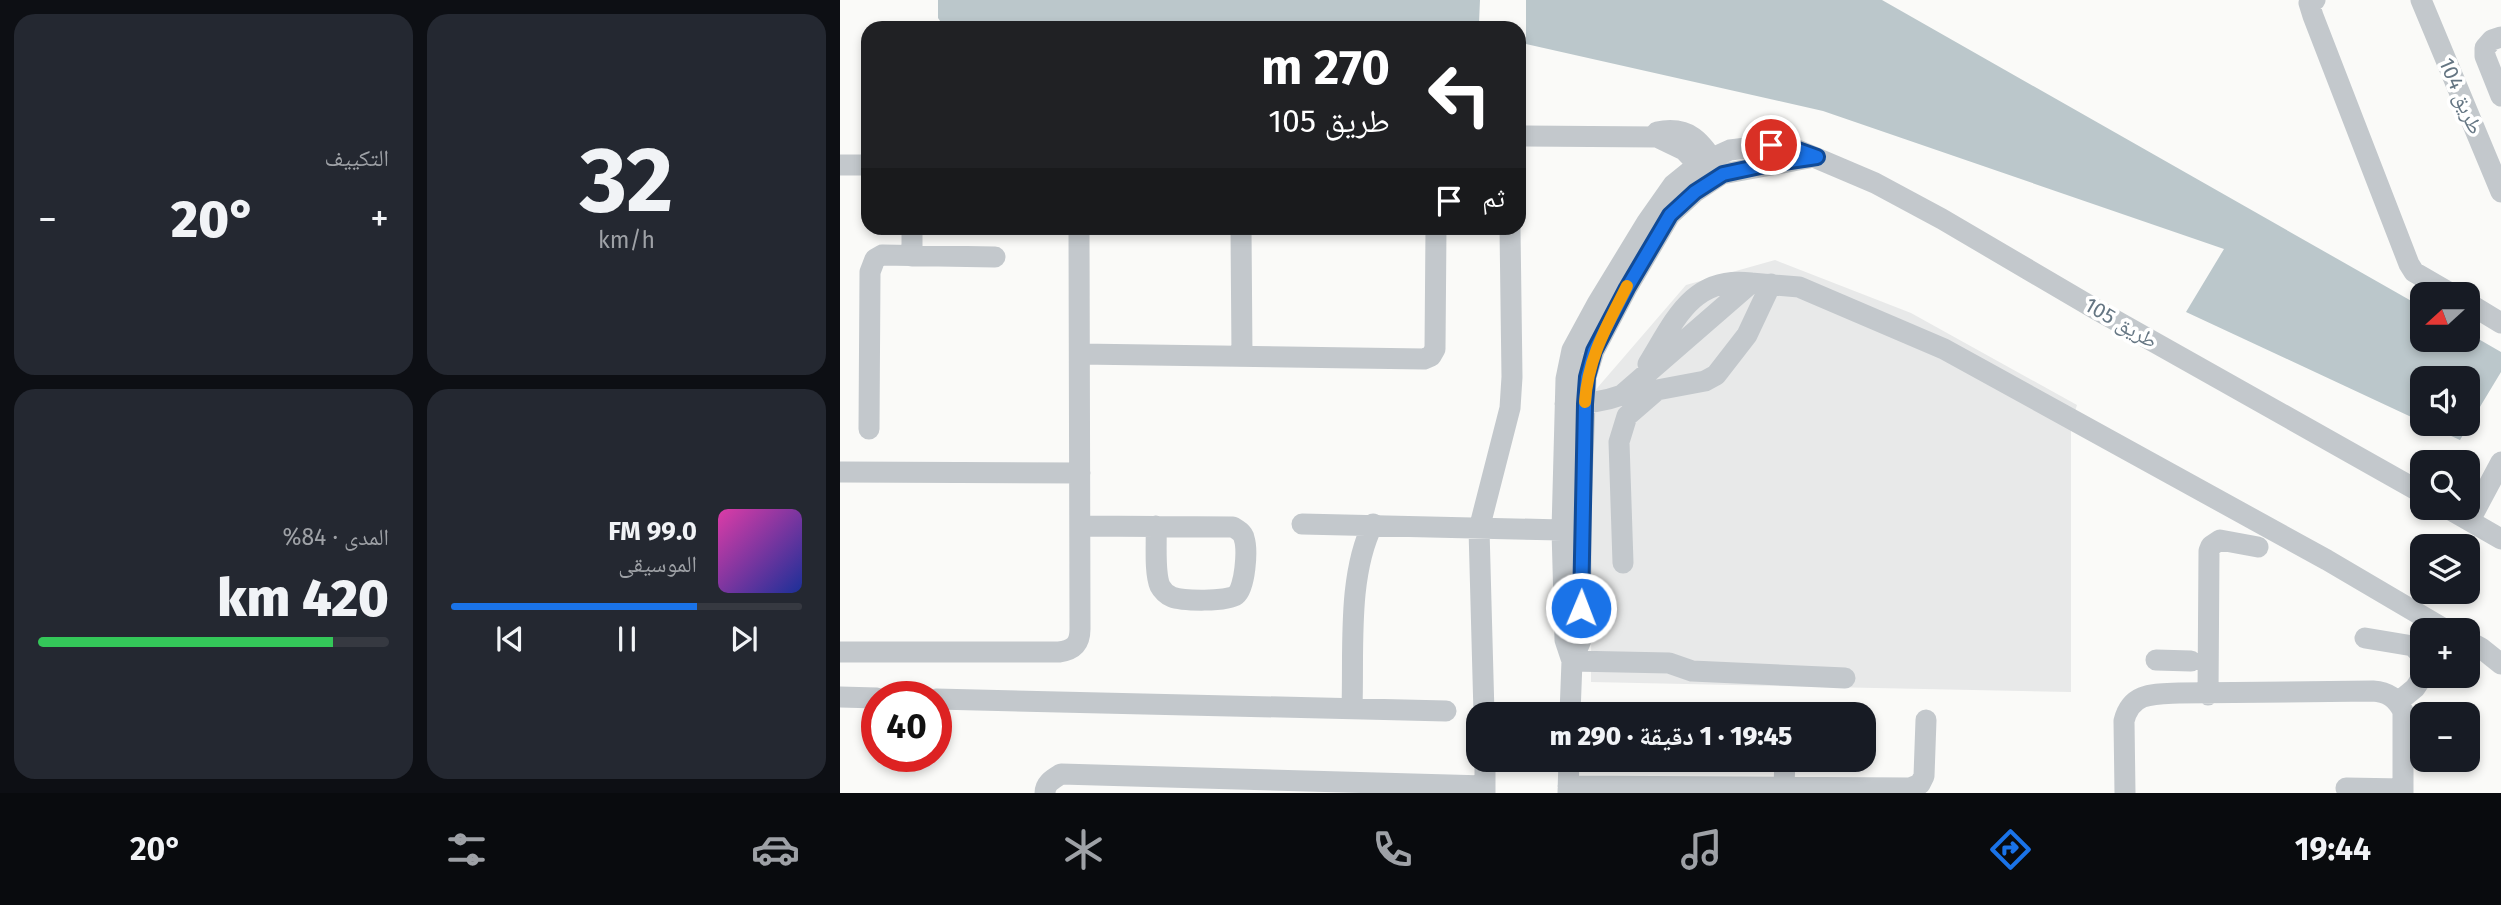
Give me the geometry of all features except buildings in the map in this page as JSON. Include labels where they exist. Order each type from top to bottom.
[{"type":"street","points":[[2315,0],[2309,3],[2313,16],[2409,264],[2414,272],[2431,282]]},
{"type":"street","name":"طريق 104","points":[[2421,0],[2501,192]]},
{"type":"street","points":[[2501,37],[2492,40],[2485,48],[2501,96]]},
{"type":"street","points":[[1526,136],[1647,136],[1672,130],[1771,145]]},
{"type":"street","points":[[1690,134],[1711,169]]},
{"type":"street","points":[[1647,136],[1676,145],[1711,169]]},
{"type":"street","name":"طريق 105","points":[[1711,169],[1730,150],[1771,145],[1795,149],[1817,157],[1875,183],[2410,486]]},
{"type":"street","name":"طريق 105","points":[[1570,702],[1572,662],[1565,640],[1575,404],[1566,379],[1572,350],[1647,222],[1673,185],[1711,169],[1817,157]]},
{"type":"street","points":[[840,164],[861,165]]},
{"type":"street","points":[[912,235],[912,256]]},
{"type":"street","points":[[840,652],[1068,651],[1076,646],[1080,638],[1079,235]]},
{"type":"street","points":[[1241,235],[1242,356]]},
{"type":"street","points":[[1080,354],[1424,359],[1431,356],[1435,349],[1436,235]]},
{"type":"street","points":[[1484,702],[1479,529],[1510,408],[1510,235]]},
{"type":"street","points":[[869,429],[871,265],[882,255],[995,257]]},
{"type":"street","points":[[1575,404],[1609,400],[1622,395],[1636,384],[1686,304],[1704,289],[1718,283],[1734,281],[1799,288],[1944,349],[2327,560],[2426,618]]},
{"type":"street","points":[[1623,563],[1619,442],[1628,416],[1657,390],[1705,380],[1716,375],[1747,335],[1761,283]]},
{"type":"street","points":[[2480,310],[2501,323]]},
{"type":"street","points":[[2480,501],[2501,462]]},
{"type":"street","points":[[840,472],[1080,473]]},
{"type":"street","points":[[1302,524],[1479,529],[1569,516]]},
{"type":"street","name":"طريق 105","points":[[1569,516],[1581,640],[1572,662]]},
{"type":"street","points":[[2470,520],[2501,539]]},
{"type":"street","points":[[1352,708],[1356,590],[1367,524]]},
{"type":"street","points":[[1080,526],[1156,526],[1233,527],[1240,531],[1244,538],[1241,588],[1227,599],[1172,597],[1165,592],[1159,584],[1156,526]]},
{"type":"street","points":[[2208,695],[2209,551],[2211,546],[2220,540],[2258,547]]},
{"type":"street","points":[[2365,638],[2410,646]]},
{"type":"street","points":[[2480,647],[2501,664]]},
{"type":"street","points":[[2156,660],[2185,661],[2179,693]]},
{"type":"street","points":[[1572,662],[1669,663],[1692,671],[1845,678]]},
{"type":"street","points":[[2398,702],[2414,688]]},
{"type":"street","points":[[2125,793],[2124,720],[2126,712],[2138,698],[2179,693],[2208,695],[2373,691],[2391,696],[2398,702],[2404,720],[2403,791],[2346,788]]},
{"type":"street","points":[[840,697],[861,698]]},
{"type":"street","points":[[952,699],[1446,711]]},
{"type":"street","points":[[1568,789],[1784,786],[1910,788],[1920,784],[1924,776],[1926,720]]},
{"type":"street","points":[[1784,786],[1785,772]]},
{"type":"street","points":[[1045,793],[1050,780],[1061,774],[1485,789]]},
{"type":"shaded area","points":[[938,0],[1480,0],[1479,21],[940,21]]},
{"type":"shaded area","points":[[1526,0],[1882,0],[2410,300],[2410,352],[2480,352],[2480,340],[2501,352],[2501,372],[2480,407],[2480,366],[2410,366],[2410,416],[2186,312],[2224,249],[1823,111],[1526,44]]},
{"type":"shaded area","points":[[1775,260],[1911,313],[2077,405],[2071,424],[2071,692],[1591,682],[1592,394],[1686,285]]},
{"type":"slow traffic","points":[[1585,402],[1587,377],[1594,351],[1627,286]]},
{"type":"route","points":[[1581,608],[1585,404],[1587,377],[1594,351],[1670,215],[1695,192],[1723,174],[1817,157],[1795,149],[1771,145]]}]
